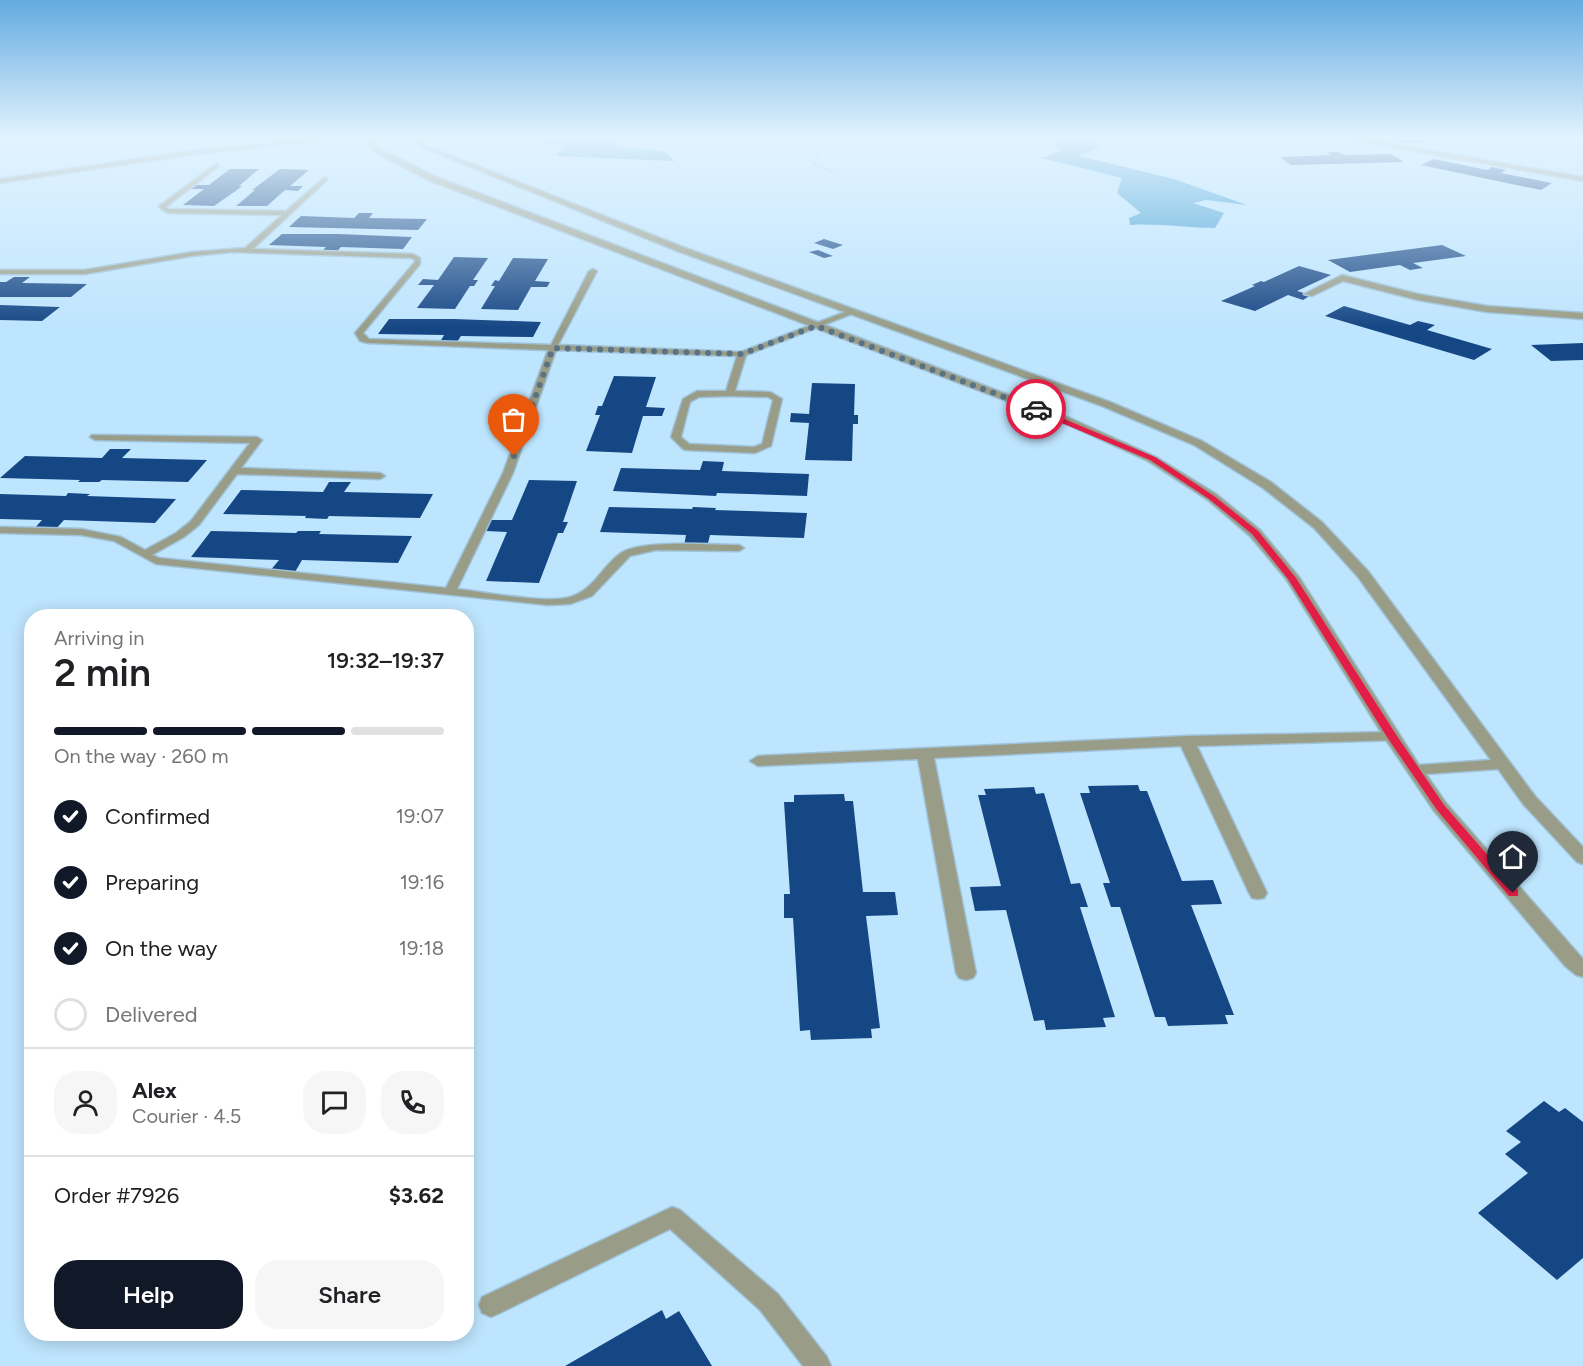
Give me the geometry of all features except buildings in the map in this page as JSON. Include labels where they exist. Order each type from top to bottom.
[{"type":"street","points":[[490,201],[1068,421],[1152,459],[1212,497],[1255,533],[1292,578],[1392,737],[1440,807],[1572,961],[1583,970]]},
{"type":"street","points":[[555,201],[680,249],[1106,404],[1198,443],[1267,485],[1318,525],[1363,574],[1529,800],[1583,858]]},
{"type":"street","points":[[1309,294],[1341,278],[1418,297],[1487,309],[1583,316]]},
{"type":"street","points":[[758,761],[1187,741],[1392,737]]},
{"type":"street","points":[[1187,741],[1258,893]]},
{"type":"street","points":[[925,753],[966,973]]},
{"type":"street","points":[[1414,770],[1502,764]]},
{"type":"street","points":[[491,1305],[672,1217],[769,1302],[818,1366]]},
{"type":"lane","points":[[169,201],[162,206],[168,211],[288,213]]},
{"type":"lane","points":[[246,251],[301,201]]},
{"type":"lane","points":[[0,273],[85,272],[192,254],[246,251],[413,256],[418,259],[418,263],[359,333],[363,339],[368,341],[742,354],[853,312]]},
{"type":"lane","points":[[450,592],[508,473],[553,348],[593,271]]},
{"type":"lane","points":[[730,393],[742,354]]},
{"type":"lane","points":[[730,393],[770,395],[778,399],[766,446],[754,450],[686,447],[676,437],[686,401],[698,394],[730,393]]},
{"type":"lane","points":[[95,437],[257,440],[195,523],[180,535],[144,555]]},
{"type":"lane","points":[[234,471],[380,476]]},
{"type":"lane","points":[[0,530],[81,532],[117,539],[156,561],[548,602],[570,601],[588,594],[626,554],[656,547],[739,548]]},
{"type":"water","points":[[1126,201],[1203,201],[1193,203],[1224,213],[1215,228],[1130,225],[1129,218],[1141,213]]},
{"type":"water","points":[[1212,201],[1235,201],[1247,205]]},
{"type":"way so far","points":[[514,456],[553,348],[742,354],[816,326],[1036,409]]},
{"type":"route","points":[[1036,409],[1152,459],[1212,497],[1255,533],[1292,578],[1392,737],[1440,807],[1513,893]]}]
